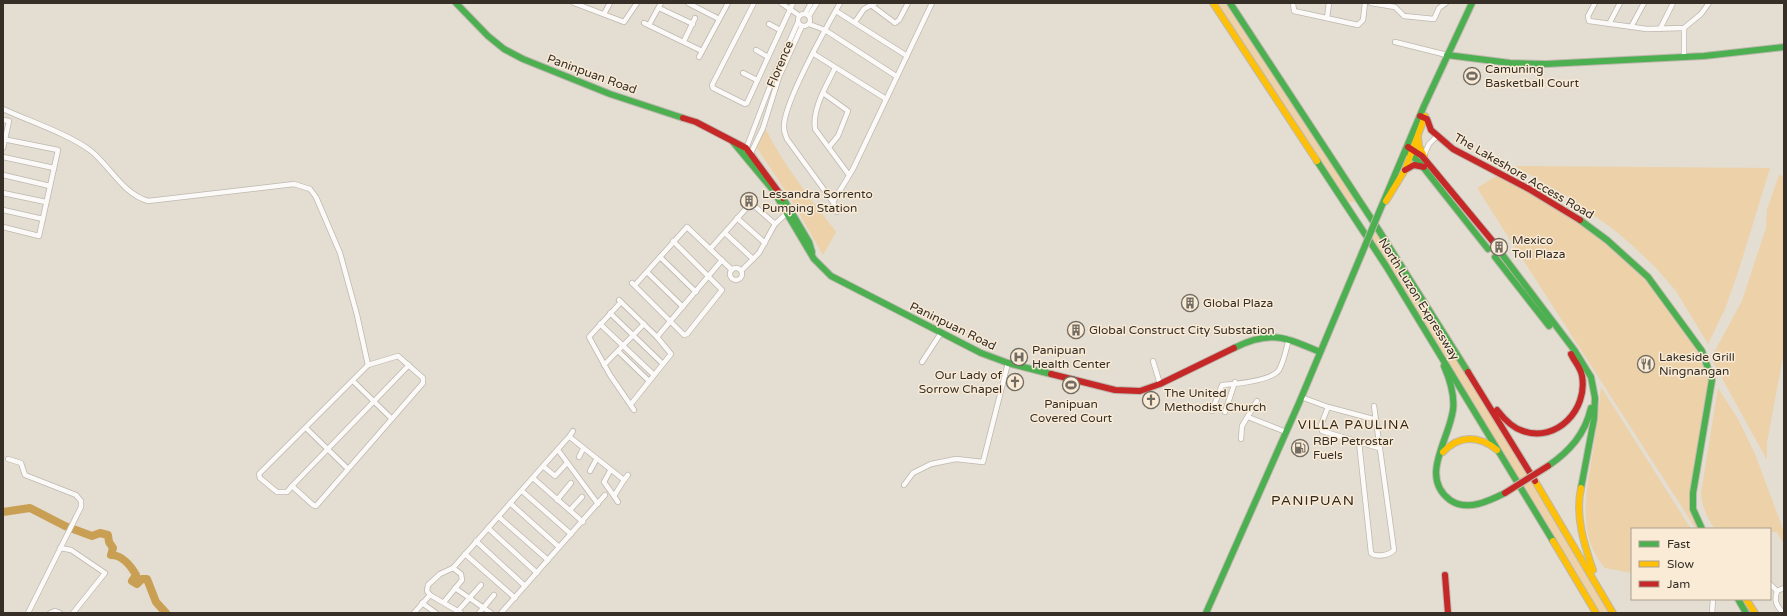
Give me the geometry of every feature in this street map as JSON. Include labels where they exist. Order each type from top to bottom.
[{"type":"main road","name":"Paninpuan Road","points":[[456,3],[488,36],[504,49],[523,59],[610,94],[696,122],[745,150],[789,212],[814,259],[831,276],[980,353],[1008,363],[1115,390],[1140,391],[1160,384],[1254,338],[1270,336],[1289,340],[1320,352]]},
{"type":"main road","name":"North Luzon Expressway","points":[[1213,3],[1355,216],[1513,472],[1596,613]]},
{"type":"main road","name":"North Luzon Expressway","points":[[1230,3],[1345,176],[1483,395],[1613,613]]},
{"type":"main road","points":[[1472,3],[1428,100],[1418,138],[1419,146],[1424,155],[1427,166],[1488,249]]},
{"type":"main road","points":[[1448,55],[1528,64],[1684,57],[1784,47]]},
{"type":"main road","points":[[1206,613],[1286,432],[1362,253],[1423,117]]},
{"type":"main road","name":"The Lakeshore Access Road","points":[[1423,117],[1431,130],[1453,149],[1469,159],[1529,188],[1578,218],[1607,240],[1648,277],[1676,313],[1702,351],[1712,380],[1693,494],[1693,509],[1702,528]]},
{"type":"main road","points":[[1381,210],[1404,170],[1409,151],[1418,138]]},
{"type":"main road","points":[[1409,151],[1427,166],[1494,244]]},
{"type":"main road","points":[[1404,170],[1413,165],[1427,166]]},
{"type":"main road","points":[[1501,252],[1583,363],[1591,377],[1595,398],[1595,409],[1580,489],[1578,514],[1586,553],[1606,600]]},
{"type":"main road","points":[[1495,257],[1579,363],[1588,379]]},
{"type":"main road","points":[[1437,347],[1449,380],[1454,404],[1449,434],[1436,462],[1435,474],[1437,486],[1444,496],[1453,502],[1473,505],[1505,493],[1548,466],[1571,449],[1586,426],[1592,398],[1583,363]]},
{"type":"main road","points":[[1483,395],[1506,421],[1516,429],[1528,433],[1541,433],[1553,430],[1566,424],[1581,404],[1582,390],[1581,374],[1571,354]]},
{"type":"main road","points":[[1436,462],[1451,444],[1463,439],[1474,438],[1490,444],[1513,472]]},
{"type":"main road","points":[[1445,575],[1448,613]]},
{"type":"main road","points":[[1739,600],[1746,613]]},
{"type":"main road","points":[[1747,600],[1755,613]]},
{"type":"street","points":[[574,3],[584,5],[624,22],[637,3]]},
{"type":"street","points":[[604,14],[610,3]]},
{"type":"street","points":[[661,3],[647,24],[702,51]]},
{"type":"street","points":[[688,3],[719,19]]},
{"type":"street","points":[[699,57],[728,3]]},
{"type":"street","points":[[754,3],[716,75],[713,88],[745,104],[747,103],[793,3]]},
{"type":"street","points":[[781,3],[805,15],[809,24]]},
{"type":"street","points":[[811,3],[800,24],[809,24],[825,30],[896,76]]},
{"type":"street","points":[[805,15],[817,3]]},
{"type":"street","points":[[838,212],[833,202],[787,140],[784,128],[787,109],[825,30],[840,3]]},
{"type":"street","points":[[833,202],[849,175],[932,3]]},
{"type":"street","points":[[1293,3],[1294,11],[1360,24],[1363,20],[1365,3]]},
{"type":"street","points":[[1327,18],[1329,3]]},
{"type":"street","points":[[1371,3],[1395,7],[1404,16],[1434,19],[1439,8],[1446,3]]},
{"type":"street","points":[[1595,3],[1587,19],[1589,21],[1631,27],[1660,28],[1684,28],[1701,14],[1709,3]]},
{"type":"street","points":[[1609,24],[1620,3]]},
{"type":"street","points":[[1631,27],[1644,3]]},
{"type":"street","points":[[1660,28],[1673,3]]},
{"type":"street","points":[[855,22],[864,9],[873,4],[895,23],[899,20],[906,4]]},
{"type":"street","points":[[659,8],[693,24]]},
{"type":"street","points":[[836,10],[906,56]]},
{"type":"street","points":[[684,41],[695,18]]},
{"type":"street","points":[[769,24],[780,30]]},
{"type":"street","name":"Florence","points":[[745,150],[777,69],[800,24]]},
{"type":"street","name":"Florence","points":[[750,156],[800,24]]},
{"type":"street","points":[[1684,28],[1684,57]]},
{"type":"street","points":[[1395,42],[1448,55]]},
{"type":"street","points":[[756,50],[768,57]]},
{"type":"street","points":[[814,54],[886,99]]},
{"type":"street","points":[[835,68],[817,108],[814,124],[815,129],[849,175]]},
{"type":"street","points":[[744,73],[757,80]]},
{"type":"street","points":[[823,93],[844,106],[848,113],[838,136],[829,148]]},
{"type":"street","points":[[763,105],[768,107]]},
{"type":"street","points":[[3,109],[79,143],[92,152],[131,192],[148,202],[294,184],[310,189],[316,197],[340,253],[357,315],[368,365]]},
{"type":"street","points":[[3,120],[9,121],[3,148]]},
{"type":"street","points":[[752,135],[758,138]]},
{"type":"street","points":[[1424,155],[1429,144],[1437,136]]},
{"type":"street","points":[[3,227],[39,236],[58,150],[4,139]]},
{"type":"street","points":[[3,157],[54,168]]},
{"type":"street","points":[[3,175],[50,186]]},
{"type":"street","points":[[3,193],[46,202]]},
{"type":"street","points":[[711,248],[752,203],[775,224]]},
{"type":"street","points":[[3,210],[43,219]]},
{"type":"street","points":[[732,270],[730,275],[734,280],[740,278],[741,271],[753,260],[765,243],[775,224],[789,212]]},
{"type":"street","points":[[738,218],[765,243]]},
{"type":"street","points":[[673,241],[722,290],[686,335],[670,322],[633,284],[647,272],[673,241],[687,227],[711,248],[732,270]]},
{"type":"street","points":[[725,233],[753,260]]},
{"type":"street","points":[[660,257],[696,292]]},
{"type":"street","points":[[658,337],[722,260]]},
{"type":"street","points":[[732,270],[736,268],[741,271]]},
{"type":"street","points":[[647,272],[683,307]]},
{"type":"street","points":[[631,404],[672,353],[658,337],[620,301],[600,324],[587,335],[604,365],[634,410]]},
{"type":"street","points":[[610,313],[663,364]]},
{"type":"street","points":[[600,324],[654,375]]},
{"type":"street","points":[[604,365],[644,324]]},
{"type":"street","points":[[922,362],[941,334]]},
{"type":"street","points":[[1212,410],[1220,386],[1235,382],[1255,380],[1275,374],[1281,365],[1289,340]]},
{"type":"street","points":[[618,352],[649,381]]},
{"type":"street","points":[[292,486],[316,506],[423,383],[423,378],[409,365],[398,356],[368,365],[259,475],[277,492],[287,492],[292,486],[327,448],[373,400],[409,365]]},
{"type":"street","points":[[1153,361],[1160,384]]},
{"type":"street","points":[[904,485],[913,472],[931,464],[960,458],[983,462],[1008,363]]},
{"type":"street","points":[[353,381],[392,419]]},
{"type":"street","points":[[1225,412],[1235,382]]},
{"type":"street","points":[[1301,397],[1375,421]]},
{"type":"street","points":[[1241,439],[1241,429],[1257,401]]},
{"type":"street","points":[[1359,442],[1371,552],[1376,555],[1390,553],[1394,550],[1374,406]]},
{"type":"street","points":[[1328,407],[1321,425],[1322,431],[1379,448]]},
{"type":"street","points":[[1248,417],[1286,432]]},
{"type":"street","points":[[306,428],[348,469]]},
{"type":"street","points":[[481,585],[459,612],[430,595],[427,591],[428,585],[440,574],[453,568],[544,467],[573,431]]},
{"type":"street","points":[[569,437],[610,471],[624,480]]},
{"type":"street","points":[[579,457],[583,449]]},
{"type":"street","points":[[558,450],[598,504]]},
{"type":"street","points":[[8,458],[21,463],[25,475],[80,497],[82,501],[81,507],[67,532],[28,613]]},
{"type":"street","points":[[590,471],[596,460]]},
{"type":"street","points":[[544,467],[555,476],[567,463]]},
{"type":"street","points":[[610,471],[604,482],[618,502]]},
{"type":"street","points":[[614,496],[628,475]]},
{"type":"street","points":[[533,478],[583,522]]},
{"type":"street","points":[[557,500],[571,482]]},
{"type":"street","points":[[522,491],[571,534]]},
{"type":"street","points":[[501,613],[583,522],[605,495]]},
{"type":"street","points":[[570,510],[582,497]]},
{"type":"street","points":[[510,503],[559,547]]},
{"type":"street","points":[[499,517],[548,560]]},
{"type":"street","points":[[488,528],[537,573]]},
{"type":"street","points":[[476,541],[526,586]]},
{"type":"street","points":[[60,548],[71,550],[105,573],[73,613]]},
{"type":"street","points":[[465,554],[515,598]]},
{"type":"street","points":[[444,602],[462,580],[462,577],[453,568]]},
{"type":"street","points":[[1771,585],[1777,591]]},
{"type":"street","points":[[455,588],[491,613]]},
{"type":"street","points":[[1777,591],[1784,588]]},
{"type":"street","points":[[1777,591],[1775,602],[1783,613]]},
{"type":"street","points":[[414,613],[430,595]]},
{"type":"street","points":[[478,613],[494,595]]},
{"type":"street","points":[[1712,613],[1713,600]]},
{"type":"street","points":[[422,603],[436,613]]},
{"type":"street","points":[[50,613],[55,611],[60,613]]},
{"type":"shaded area","points":[[1217,3],[1228,3],[1356,199],[1356,202],[1349,202]]},
{"type":"shaded area","points":[[765,128],[789,169],[836,232],[823,255],[789,196],[757,148]]},
{"type":"shaded area","points":[[1515,166],[1770,168],[1740,266],[1725,309],[1708,344],[1676,291],[1657,269],[1633,246],[1613,229],[1568,197]]},
{"type":"shaded area","points":[[1498,175],[1522,186],[1579,221],[1599,236],[1643,275],[1678,319],[1697,350],[1709,384],[1691,502],[1703,528],[1695,528],[1477,188]]},
{"type":"shaded area","points":[[1779,175],[1784,176],[1784,351],[1767,443],[1767,460],[1711,358],[1742,301],[1766,228],[1767,210]]},
{"type":"shaded area","points":[[1377,229],[1438,326],[1610,613],[1599,613],[1372,240]]},
{"type":"shaded area","points":[[1601,387],[1690,528],[1631,528],[1631,573],[1605,568],[1596,555],[1586,527],[1586,497],[1597,427]]},
{"type":"shaded area","points":[[1718,388],[1738,419],[1755,454],[1784,532],[1784,545],[1777,532],[1771,532],[1771,528],[1714,528],[1705,512],[1701,493]]},
{"type":"waterway","points":[[3,512],[30,508],[65,526],[92,536],[100,533],[108,535],[109,542],[113,548],[111,555],[119,557],[132,568],[136,575],[132,581],[137,584],[142,579],[147,579],[156,602],[166,613]]},
{"type":"traffic: fast","points":[[456,3],[488,36],[504,49],[523,59],[610,94],[683,118]]},
{"type":"traffic: fast","points":[[1230,3],[1378,229],[1468,372]]},
{"type":"traffic: fast","points":[[1380,210],[1424,106],[1472,3]]},
{"type":"traffic: fast","points":[[1447,55],[1510,63],[1546,64],[1704,56],[1784,47]]},
{"type":"traffic: fast","points":[[733,142],[773,190],[814,259],[831,276],[981,353],[1008,363],[1051,374]]},
{"type":"traffic: fast","points":[[1407,152],[1419,162],[1488,249]]},
{"type":"traffic: fast","points":[[1317,161],[1386,266],[1553,541]]},
{"type":"traffic: fast","points":[[783,198],[809,242],[812,252]]},
{"type":"traffic: fast","points":[[1362,253],[1380,210]]},
{"type":"traffic: fast","points":[[1580,220],[1607,240],[1648,277],[1702,351],[1712,380],[1693,493],[1693,509],[1702,528]]},
{"type":"traffic: fast","points":[[1206,613],[1299,403],[1362,253]]},
{"type":"traffic: fast","points":[[1501,253],[1575,351],[1591,377],[1595,398],[1594,419],[1581,488]]},
{"type":"traffic: fast","points":[[1495,257],[1549,326]]},
{"type":"traffic: fast","points":[[1234,348],[1247,342],[1268,337],[1287,339],[1320,352]]},
{"type":"traffic: fast","points":[[1444,366],[1452,388],[1453,410],[1436,469],[1437,480],[1441,491],[1450,500],[1464,505],[1485,502],[1505,493]]},
{"type":"traffic: fast","points":[[1548,466],[1570,448],[1576,441],[1585,426],[1591,408]]},
{"type":"traffic: fast","points":[[1739,600],[1746,613]]},
{"type":"traffic: slow","points":[[1213,3],[1317,161]]},
{"type":"traffic: slow","points":[[1386,201],[1405,170],[1425,116]]},
{"type":"traffic: slow","points":[[1418,138],[1419,146],[1424,156]]},
{"type":"traffic: slow","points":[[1443,452],[1456,442],[1469,439],[1483,442],[1497,450]]},
{"type":"traffic: slow","points":[[1535,481],[1613,613]]},
{"type":"traffic: slow","points":[[1581,488],[1579,498],[1581,530],[1593,570]]},
{"type":"traffic: slow","points":[[1553,541],[1596,613]]},
{"type":"traffic: slow","points":[[1747,600],[1755,613]]},
{"type":"traffic: jam","points":[[1420,116],[1427,119],[1431,130],[1453,149],[1529,189],[1580,220]]},
{"type":"traffic: jam","points":[[683,118],[696,122],[746,148],[783,198]]},
{"type":"traffic: jam","points":[[1408,147],[1422,156],[1495,244]]},
{"type":"traffic: jam","points":[[1405,170],[1414,165],[1424,167]]},
{"type":"traffic: jam","points":[[1051,374],[1115,390],[1140,391],[1160,384],[1234,348]]},
{"type":"traffic: jam","points":[[1497,410],[1505,420],[1519,430],[1536,433],[1547,432],[1558,428],[1568,420],[1575,411],[1583,388],[1582,376],[1579,367],[1571,354]]},
{"type":"traffic: jam","points":[[1468,372],[1535,481]]},
{"type":"traffic: jam","points":[[1505,493],[1548,466]]},
{"type":"traffic: jam","points":[[1445,575],[1448,613]]},
{"type":"place","name":"Camuning Basketball Court","points":[[1472,76]]},
{"type":"place","name":"Lessandra Sorrento Pumping Station","points":[[749,201]]},
{"type":"place","name":"Mexico Toll Plaza","points":[[1499,247]]},
{"type":"place","name":"Global Plaza","points":[[1190,303]]},
{"type":"place","name":"Global Construct City Substation","points":[[1076,330]]},
{"type":"place","name":"Panipuan Health Center","points":[[1019,357]]},
{"type":"place","name":"Lakeside Grill Ningnangan","points":[[1646,364]]},
{"type":"place","name":"Our Lady of Sorrow Chapel","points":[[1015,382]]},
{"type":"place","name":"Panipuan Covered Court","points":[[1071,385]]},
{"type":"place","name":"The United Methodist Church","points":[[1151,400]]},
{"type":"place","name":"RBP Petrostar Fuels","points":[[1300,448]]},
{"type":"district","name":"VILLA PAULINA","points":[[1354,424]]},
{"type":"district","name":"PANIPUAN","points":[[1313,500]]}]
